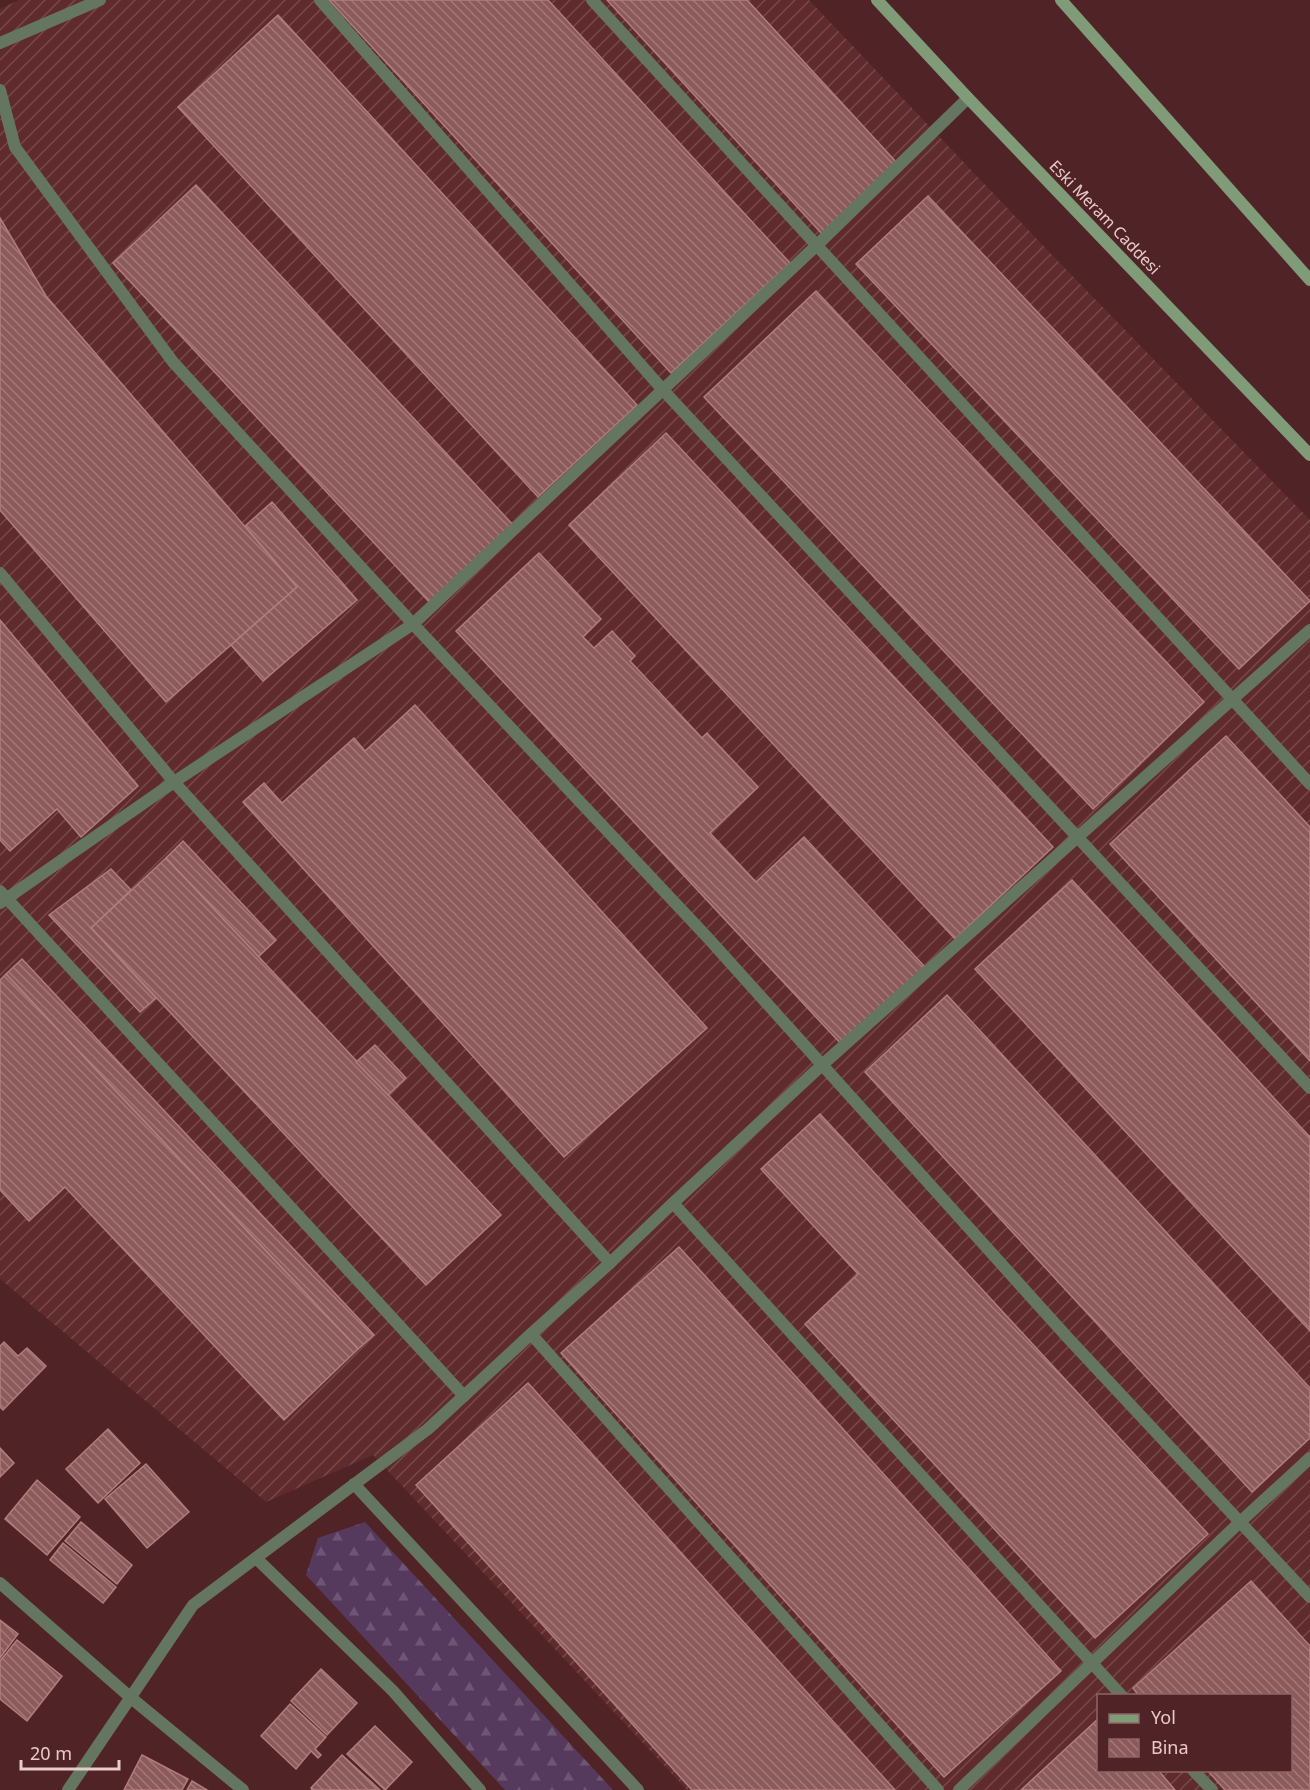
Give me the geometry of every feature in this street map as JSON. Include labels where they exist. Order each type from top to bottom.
[{"type":"street","points":[[0,43],[73,5],[100,0]]},
{"type":"street","points":[[320,0],[663,390],[1310,1088]]},
{"type":"street","points":[[592,0],[1310,784]]},
{"type":"street","name":"Eski Meram Caddesi","points":[[877,0],[1310,455]]},
{"type":"street","points":[[1060,0],[1310,280]]},
{"type":"street","points":[[0,90],[15,147],[172,362],[413,624],[708,938],[1068,1338],[1310,1597]]},
{"type":"street","points":[[464,1396],[2,898],[413,624],[816,246],[968,98]]},
{"type":"street","points":[[0,573],[174,782],[610,1263]]},
{"type":"street","points":[[68,1790],[193,1605],[428,1429],[822,1065],[1310,630]]},
{"type":"street","points":[[673,1203],[1121,1694]]},
{"type":"street","points":[[531,1334],[938,1790]]},
{"type":"street","points":[[959,1790],[1310,1458]]},
{"type":"street","points":[[354,1484],[638,1790]]},
{"type":"street","points":[[256,1557],[393,1692],[480,1790]]},
{"type":"street","points":[[0,1583],[130,1697],[243,1790]]},
{"type":"street","points":[[1195,1772],[1212,1790]]},
{"type":"shaded area","points":[[19,0],[809,0],[1056,259],[1310,520],[1310,1790],[687,1790],[373,1455],[266,1502],[0,1279],[0,9]]},
{"type":"green space","points":[[365,1522],[613,1790],[505,1790],[306,1575],[318,1538]]},
{"type":"building","points":[[329,0],[548,0],[790,263],[671,373]]},
{"type":"building","points":[[607,0],[747,0],[898,164],[822,234]]},
{"type":"building","points":[[278,15],[637,405],[538,497],[178,107]]},
{"type":"building","points":[[196,185],[515,527],[432,605],[113,263]]},
{"type":"building","points":[[928,196],[1310,601],[1239,669],[856,264]]},
{"type":"building","points":[[0,218],[46,296],[297,587],[166,702],[0,510]]},
{"type":"building","points":[[816,291],[1204,702],[1093,809],[704,397]]},
{"type":"building","points":[[666,433],[1053,847],[955,939],[569,525]]},
{"type":"building","points":[[272,502],[357,600],[263,681],[231,645],[297,587],[245,526]]},
{"type":"building","points":[[539,553],[601,619],[583,637],[594,648],[612,631],[635,656],[630,661],[702,738],[707,733],[758,787],[710,833],[756,882],[804,837],[925,967],[842,1045],[456,631]]},
{"type":"building","points":[[0,620],[138,786],[81,837],[57,809],[10,851],[0,840]]},
{"type":"building","points":[[415,705],[707,1028],[564,1157],[243,802],[264,783],[282,803],[354,738],[365,751]]},
{"type":"building","points":[[1226,736],[1310,827],[1310,1061],[1110,844]]},
{"type":"building","points":[[183,841],[276,940],[258,957],[166,858]]},
{"type":"building","points":[[166,858],[501,1215],[426,1285],[91,928]]},
{"type":"building","points":[[111,869],[131,890],[91,928],[156,998],[140,1012],[49,915]]},
{"type":"building","points":[[1072,880],[1310,1137],[1310,1331],[975,969]]},
{"type":"building","points":[[22,959],[374,1335],[358,1349],[6,974]]},
{"type":"building","points":[[6,974],[358,1349],[284,1420],[65,1187],[29,1221],[0,1190],[0,980]]},
{"type":"building","points":[[947,995],[1310,1388],[1310,1438],[1252,1492],[865,1072]]},
{"type":"building","points":[[375,1045],[406,1078],[388,1095],[356,1062]]},
{"type":"building","points":[[820,1114],[1208,1534],[1095,1638],[805,1324],[858,1274],[761,1169]]},
{"type":"building","points":[[679,1247],[1061,1671],[944,1777],[561,1353]]},
{"type":"building","points":[[4,1342],[18,1356],[27,1348],[46,1366],[3,1410],[0,1407],[0,1346]]},
{"type":"building","points":[[528,1383],[895,1790],[692,1790],[416,1485]]},
{"type":"building","points":[[108,1429],[140,1463],[98,1503],[66,1469]]},
{"type":"building","points":[[0,1448],[14,1463],[0,1477]]},
{"type":"building","points":[[146,1464],[189,1512],[147,1548],[105,1499]]},
{"type":"building","points":[[37,1480],[80,1517],[47,1555],[5,1519]]},
{"type":"building","points":[[81,1522],[132,1565],[117,1584],[65,1541]]},
{"type":"building","points":[[63,1543],[116,1587],[103,1603],[50,1560]]},
{"type":"building","points":[[1251,1581],[1310,1646],[1310,1790],[1225,1790],[1209,1772],[1292,1772],[1292,1694],[1138,1694],[1133,1688]]},
{"type":"building","points":[[0,1620],[18,1634],[0,1658]]},
{"type":"building","points":[[17,1640],[62,1676],[27,1721],[0,1699],[0,1661]]},
{"type":"building","points":[[321,1669],[357,1703],[327,1735],[291,1701]]},
{"type":"building","points":[[290,1704],[326,1737],[315,1749],[321,1755],[318,1758],[311,1751],[296,1769],[261,1736]]},
{"type":"building","points":[[1097,1720],[1097,1772],[1160,1772],[1175,1790],[1021,1790]]},
{"type":"building","points":[[375,1726],[412,1762],[385,1790],[347,1754]]},
{"type":"building","points":[[142,1755],[188,1779],[182,1790],[124,1790]]},
{"type":"building","points":[[342,1755],[380,1790],[312,1790],[311,1788]]},
{"type":"building","points":[[192,1781],[207,1790],[187,1790]]}]
